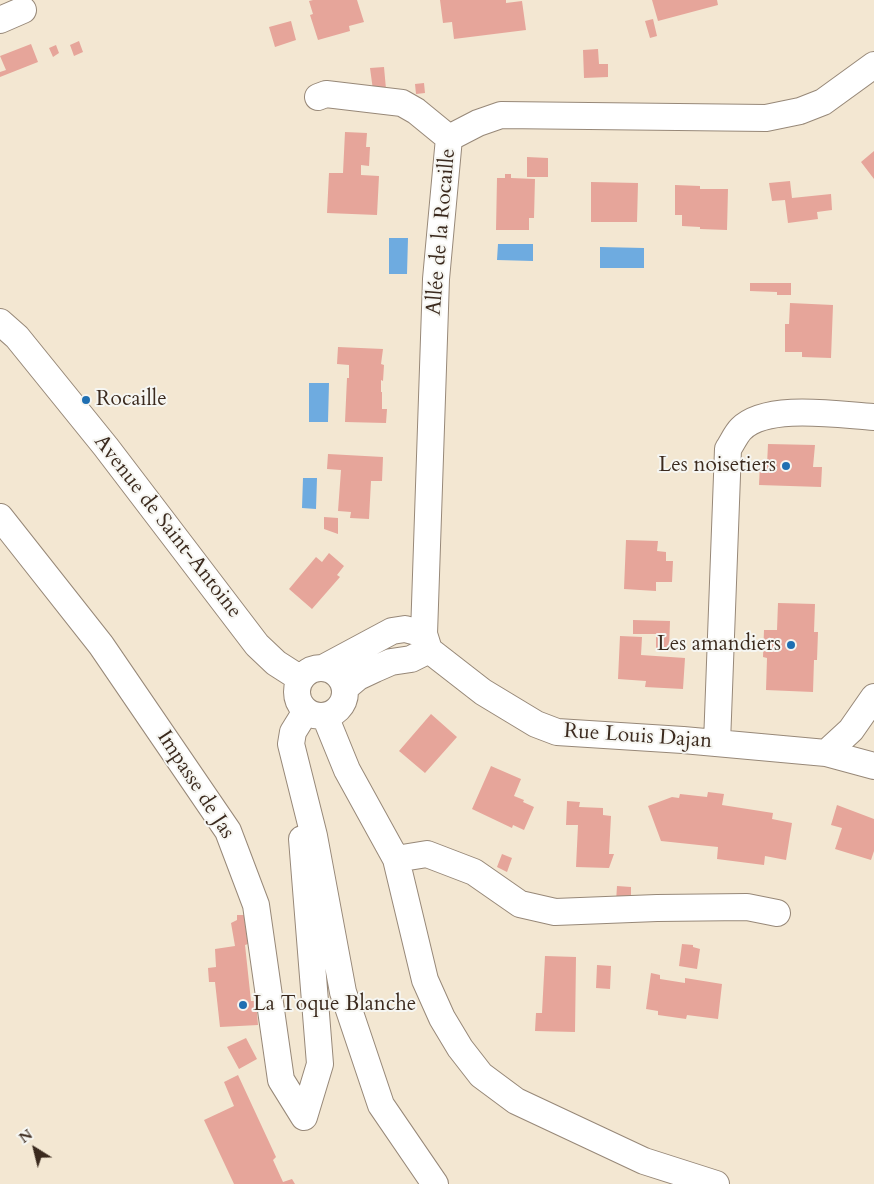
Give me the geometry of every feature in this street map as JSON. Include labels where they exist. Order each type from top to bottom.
[{"type":"street","name":"Allée de la Rocaille","points":[[426,642],[436,279],[449,138],[478,123],[501,116],[766,118],[800,112],[823,102],[874,65]]},
{"type":"street","points":[[318,97],[326,94],[402,103],[416,111],[449,138]]},
{"type":"street","name":"Avenue de Saint-Antoine","points":[[0,322],[17,337],[100,440],[257,645],[276,663],[312,673]]},
{"type":"street","points":[[717,743],[728,449],[741,429],[762,416],[784,412],[874,417]]},
{"type":"street","name":"Impasse de Jas","points":[[0,517],[102,645],[228,831],[256,905],[281,1080],[304,1117],[320,1064],[302,839],[314,836]]},
{"type":"street","points":[[312,673],[330,670],[342,680],[345,688],[343,702],[332,714],[315,713],[301,706],[296,692],[312,673],[392,631],[405,629],[426,642],[411,659],[391,662],[374,669],[358,677],[345,688]]},
{"type":"street","name":"Rue Louis Dajan","points":[[426,642],[483,692],[536,724],[557,732],[826,753],[874,766]]},
{"type":"street","points":[[826,753],[851,730],[874,697]]},
{"type":"street","points":[[315,713],[293,732],[291,744],[314,836],[343,992],[381,1105],[435,1184]]},
{"type":"street","points":[[315,713],[396,859],[425,980],[442,1018],[460,1048],[481,1075],[516,1101],[636,1157],[716,1184]]},
{"type":"street","points":[[396,859],[428,854],[474,872],[520,904],[555,912],[747,907],[776,913]]},
{"type":"water","points":[[389,238],[408,238],[407,274],[389,274]]},
{"type":"water","points":[[498,244],[533,244],[533,261],[497,260]]},
{"type":"water","points":[[600,247],[644,248],[644,268],[600,268]]},
{"type":"water","points":[[309,383],[329,383],[328,422],[309,422]]},
{"type":"water","points":[[303,478],[317,478],[316,509],[302,508]]},
{"type":"building","points":[[357,0],[364,22],[349,26],[350,31],[318,40],[310,15],[313,14],[309,1]]},
{"type":"building","points":[[440,0],[506,0],[506,3],[522,1],[526,30],[454,39],[452,22],[443,23]]},
{"type":"building","points":[[652,0],[717,0],[718,5],[658,21]]},
{"type":"building","points":[[653,19],[657,36],[650,38],[645,21]]},
{"type":"building","points":[[291,21],[296,40],[275,47],[269,27]]},
{"type":"building","points":[[79,41],[83,52],[74,56],[70,45]]},
{"type":"building","points":[[31,44],[38,62],[0,77],[0,72],[6,70],[0,56]]},
{"type":"building","points":[[56,45],[59,53],[53,57],[49,48]]},
{"type":"building","points":[[598,49],[599,64],[608,64],[608,77],[584,78],[583,50]]},
{"type":"building","points":[[384,67],[386,89],[373,90],[370,68]]},
{"type":"building","points":[[424,83],[425,93],[416,94],[415,84]]},
{"type":"building","points":[[345,132],[367,133],[366,147],[370,147],[369,166],[361,165],[361,175],[379,176],[377,215],[327,213],[329,173],[343,173]]},
{"type":"building","points":[[874,151],[874,179],[861,162]]},
{"type":"building","points":[[527,157],[548,158],[548,177],[527,177]]},
{"type":"building","points":[[505,174],[511,174],[511,178],[535,179],[534,218],[529,218],[529,230],[496,230],[497,178],[505,178]]},
{"type":"building","points":[[790,181],[792,198],[831,194],[832,210],[817,212],[818,219],[788,223],[785,200],[772,201],[769,183]]},
{"type":"building","points":[[591,182],[638,183],[637,222],[591,222]]},
{"type":"building","points":[[675,185],[700,186],[700,189],[728,189],[727,230],[682,226],[682,215],[675,215]]},
{"type":"building","points":[[750,283],[791,283],[791,295],[777,295],[777,292],[750,291]]},
{"type":"building","points":[[790,303],[833,305],[831,358],[802,357],[802,352],[785,352],[785,324],[789,324]]},
{"type":"building","points":[[338,347],[383,349],[381,364],[384,365],[381,392],[382,409],[387,409],[386,423],[345,422],[349,365],[337,364]]},
{"type":"building","name":"Les noisetiers","points":[[768,444],[815,445],[813,467],[822,467],[821,487],[759,485],[760,464],[767,465]]},
{"type":"building","points":[[328,454],[383,457],[382,481],[371,481],[369,519],[350,518],[351,512],[338,511],[341,470],[327,469]]},
{"type":"building","points":[[324,517],[338,518],[338,534],[324,529]]},
{"type":"building","points":[[626,540],[658,541],[657,551],[666,552],[666,561],[673,561],[672,582],[656,582],[656,591],[624,589]]},
{"type":"building","points":[[329,553],[344,566],[337,575],[340,577],[312,609],[289,589],[316,557],[322,562]]},
{"type":"building","points":[[778,603],[815,604],[814,632],[818,632],[817,660],[814,660],[813,692],[766,690],[767,658],[763,657],[764,630],[777,630]]},
{"type":"building","points":[[633,620],[670,621],[669,650],[656,649],[656,634],[633,634]]},
{"type":"building","points":[[620,636],[642,637],[641,655],[685,658],[683,689],[645,687],[646,681],[618,679]]},
{"type":"building","points":[[431,714],[457,737],[425,773],[399,751]]},
{"type":"building","points":[[491,766],[521,779],[514,796],[534,807],[524,830],[513,825],[512,828],[472,809]]},
{"type":"building","points":[[708,792],[724,794],[722,805],[773,813],[772,819],[792,823],[786,860],[765,856],[764,865],[717,859],[718,847],[661,841],[648,806],[672,797],[679,798],[680,794],[707,797]]},
{"type":"building","points":[[567,801],[580,802],[579,807],[603,808],[603,815],[611,816],[609,854],[614,854],[609,868],[576,867],[578,825],[566,825]]},
{"type":"building","points":[[837,805],[874,819],[874,851],[871,860],[835,849],[842,828],[831,825]]},
{"type":"building","points":[[502,854],[512,858],[507,872],[497,867]]},
{"type":"building","points":[[617,886],[631,887],[631,903],[616,902]]},
{"type":"building","points":[[237,915],[244,915],[248,944],[245,945],[251,1001],[256,1001],[258,1025],[220,1027],[215,982],[209,982],[208,968],[216,967],[215,949],[235,946],[231,923],[237,920]]},
{"type":"building","points":[[682,944],[693,945],[693,947],[700,949],[697,969],[679,966]]},
{"type":"building","points":[[545,956],[576,957],[575,1032],[535,1031],[536,1013],[542,1013]]},
{"type":"building","points":[[597,965],[611,966],[610,989],[596,988]]},
{"type":"building","points":[[651,973],[660,975],[660,979],[685,983],[685,978],[722,984],[718,1019],[687,1015],[686,1019],[658,1015],[658,1011],[646,1009]]},
{"type":"building","points":[[246,1038],[257,1059],[239,1069],[227,1047]]},
{"type":"building","points":[[238,1075],[276,1157],[273,1160],[283,1182],[292,1179],[295,1184],[234,1184],[204,1120],[234,1106],[224,1082]]},
{"type":"place","name":"Rocaille","points":[[86,400]]},
{"type":"place","name":"Les noisetiers","points":[[786,466]]},
{"type":"place","name":"Les amandiers","points":[[791,645]]},
{"type":"place","name":"La Toque Blanche","points":[[243,1005]]}]
